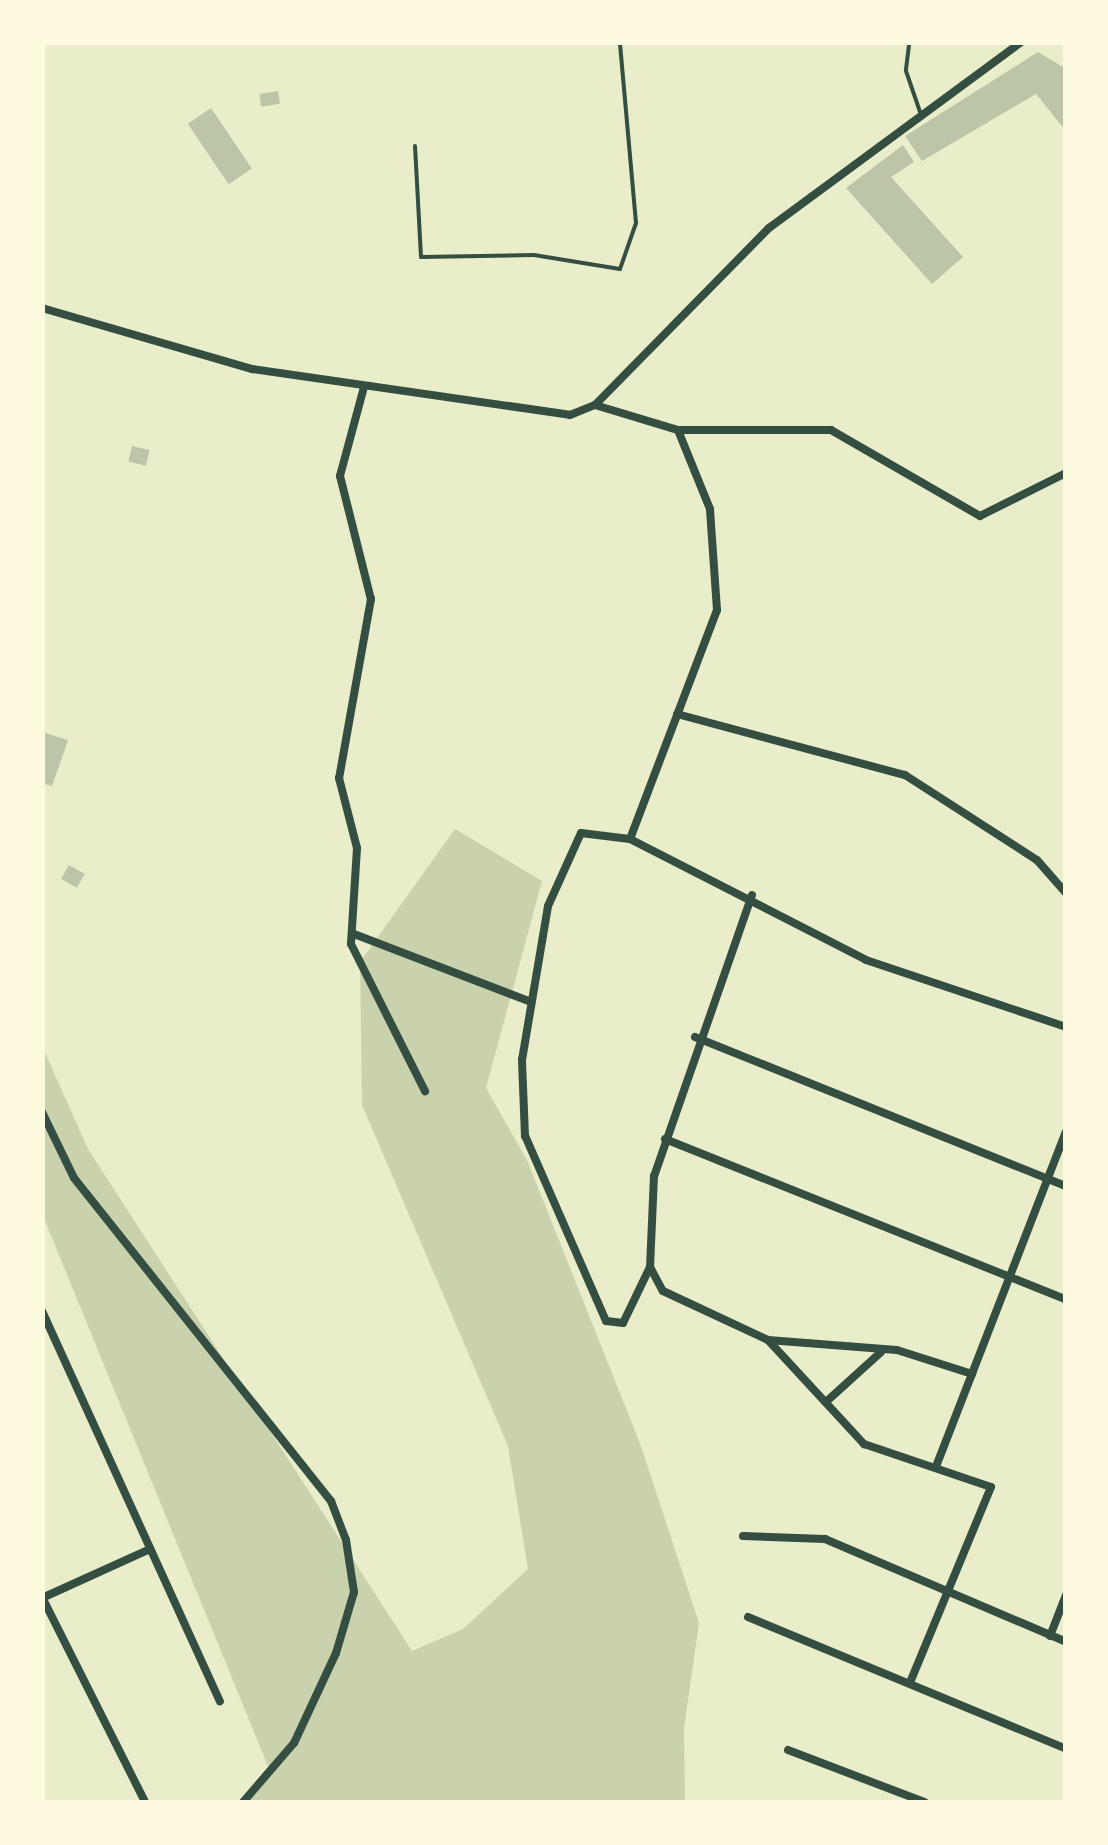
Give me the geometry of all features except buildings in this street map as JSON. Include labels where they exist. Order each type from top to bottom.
[{"type":"street","points":[[595,405],[768,228],[920,112],[1021,42]]},
{"type":"street","points":[[42,308],[252,369],[546,416],[595,405],[678,430],[830,430],[980,516],[1066,473]]},
{"type":"street","points":[[364,387],[340,476],[371,599],[339,778],[356,848],[352,952],[425,1091]]},
{"type":"street","points":[[630,839],[718,592],[710,509],[678,430]]},
{"type":"street","points":[[677,714],[905,776],[1037,860],[1066,894]]},
{"type":"street","points":[[752,895],[695,1036],[665,1139],[650,1267],[622,1323],[606,1320],[524,1136],[532,1002],[548,906],[572,842],[589,829],[630,839],[752,895],[866,960],[1066,1027]]},
{"type":"street","points":[[354,934],[532,1002]]},
{"type":"street","points":[[695,1036],[1066,1186]]},
{"type":"street","points":[[42,1112],[74,1178],[331,1501],[346,1540],[354,1592],[343,1636],[294,1742],[243,1802]]},
{"type":"street","points":[[937,1464],[1066,1130]]},
{"type":"street","points":[[665,1139],[1066,1298]]},
{"type":"street","points":[[650,1267],[656,1286],[768,1340],[920,1354],[972,1374]]},
{"type":"street","points":[[42,1312],[220,1700]]},
{"type":"street","points":[[768,1340],[864,1444],[981,1478],[992,1495],[910,1683]]},
{"type":"street","points":[[827,1401],[880,1352]]},
{"type":"street","points":[[743,1536],[824,1539],[1066,1642]]},
{"type":"street","points":[[145,1802],[43,1597],[150,1549]]},
{"type":"street","points":[[1050,1636],[1066,1596]]},
{"type":"street","points":[[748,1618],[1066,1749]]},
{"type":"street","points":[[788,1750],[924,1802]]},
{"type":"lane","points":[[414,146],[421,258],[534,255],[620,269],[636,223],[620,42]]},
{"type":"lane","points":[[920,112],[906,72],[908,44],[934,42]]},
{"type":"green space","points":[[455,829],[542,881],[486,1088],[527,1160],[641,1446],[699,1623],[684,1728],[685,1802],[242,1802],[270,1771],[43,1216],[42,1046],[88,1149],[412,1651],[463,1629],[528,1569],[508,1446],[362,1105],[360,962]]}]
